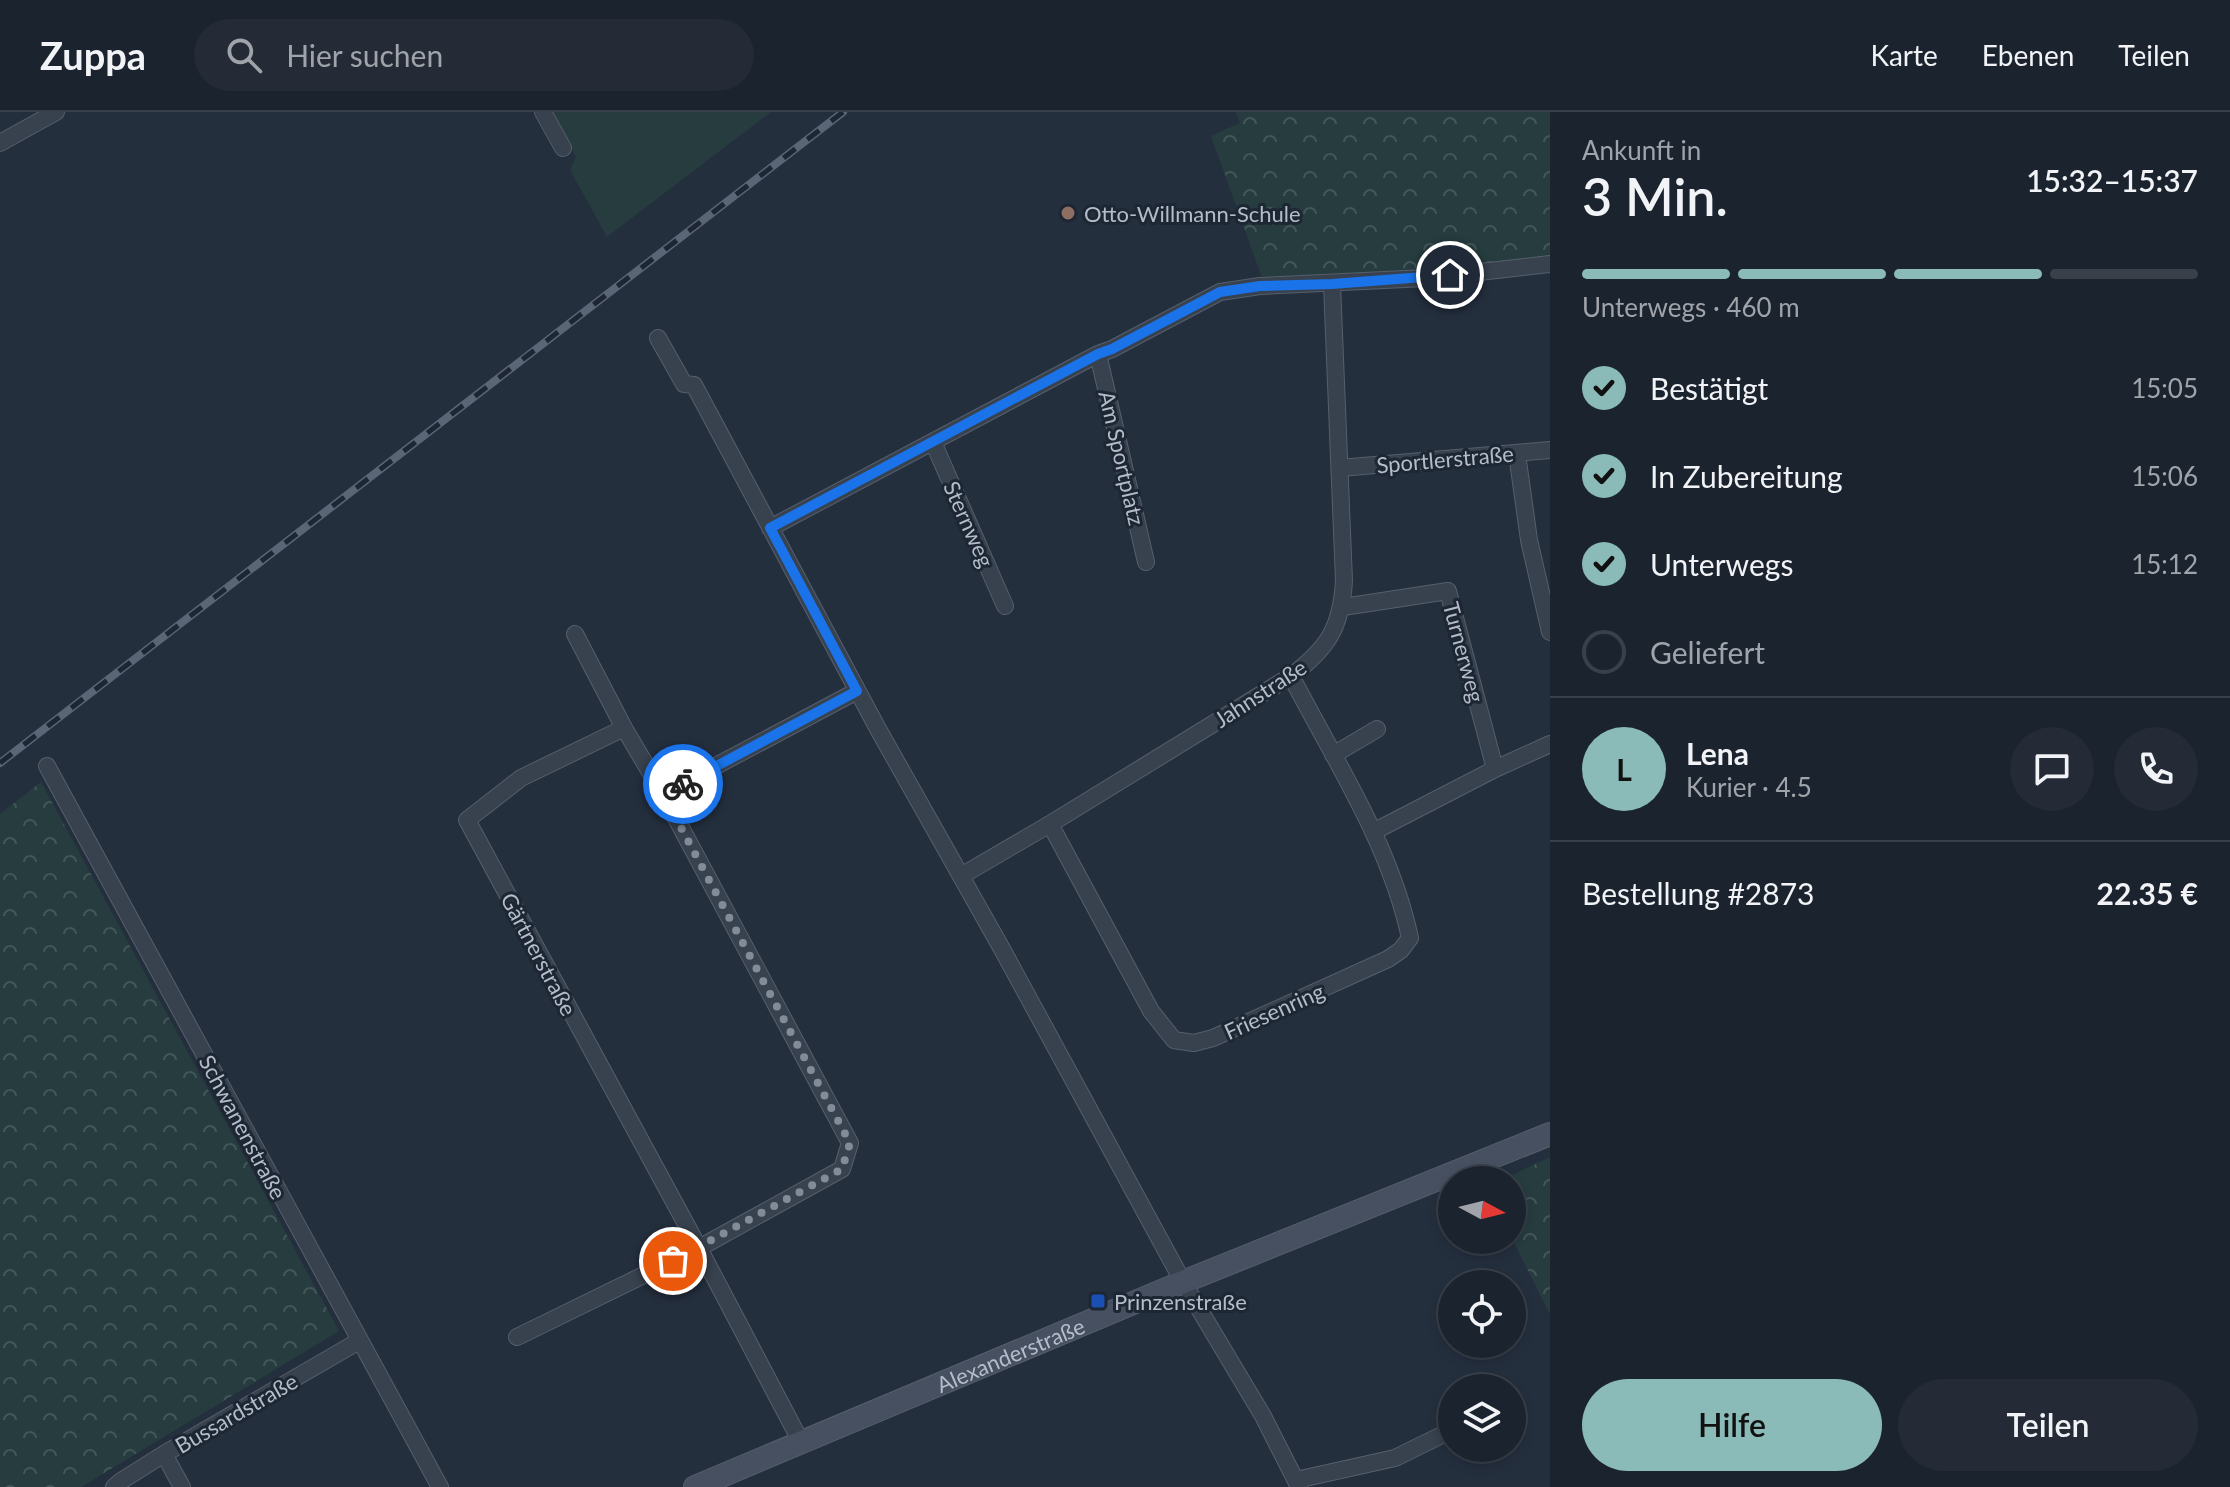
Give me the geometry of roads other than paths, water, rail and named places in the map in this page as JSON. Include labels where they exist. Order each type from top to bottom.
[{"type":"street","points":[[0,143],[56,112]]},
{"type":"street","points":[[543,112],[563,148]]},
{"type":"street","points":[[770,528],[1220,292],[1260,286],[1426,278],[1550,264]]},
{"type":"street","name":"Jahnstraße","points":[[961,876],[1291,676],[1308,663],[1331,637],[1343,607],[1344,581],[1332,284]]},
{"type":"street","points":[[658,338],[684,384],[694,385],[857,691],[1183,1282],[1263,1416],[1297,1484],[1395,1458],[1438,1437]]},
{"type":"street","name":"Am Sportplatz","points":[[1098,354],[1146,562]]},
{"type":"street","name":"Sternweg","points":[[933,442],[1005,606]]},
{"type":"street","name":"Sportlerstraße","points":[[1340,468],[1550,450]]},
{"type":"street","points":[[1517,454],[1529,540],[1550,632]]},
{"type":"street","name":"Turnerweg","points":[[1343,607],[1448,591],[1495,769]]},
{"type":"street","points":[[517,1337],[699,1248],[842,1169],[850,1143],[575,634]]},
{"type":"street","name":"Friesenring","points":[[1050,824],[1151,1011],[1174,1040],[1194,1043],[1213,1038],[1388,959],[1401,950],[1410,938],[1391,870],[1291,676]]},
{"type":"street","points":[[663,794],[857,691]]},
{"type":"street","name":"Gärtnerstraße","points":[[624,728],[521,778],[467,820],[801,1442]]},
{"type":"street","points":[[1333,755],[1377,729]]},
{"type":"street","points":[[1373,832],[1550,744]]},
{"type":"street","name":"Schwanenstraße","points":[[47,766],[440,1487]]},
{"type":"street","name":"Alexanderstraße","points":[[695,1487],[1183,1282],[1550,1134]]},
{"type":"street","name":"Bussardstraße","points":[[114,1487],[164,1454],[359,1341]]},
{"type":"street","points":[[164,1454],[182,1487]]},
{"type":"railway","points":[[0,763],[843,112]]},
{"type":"place","name":"Otto-Willmann-Schule","points":[[1068,213]]},
{"type":"place","name":"Prinzenstraße","points":[[1098,1301]]}]
